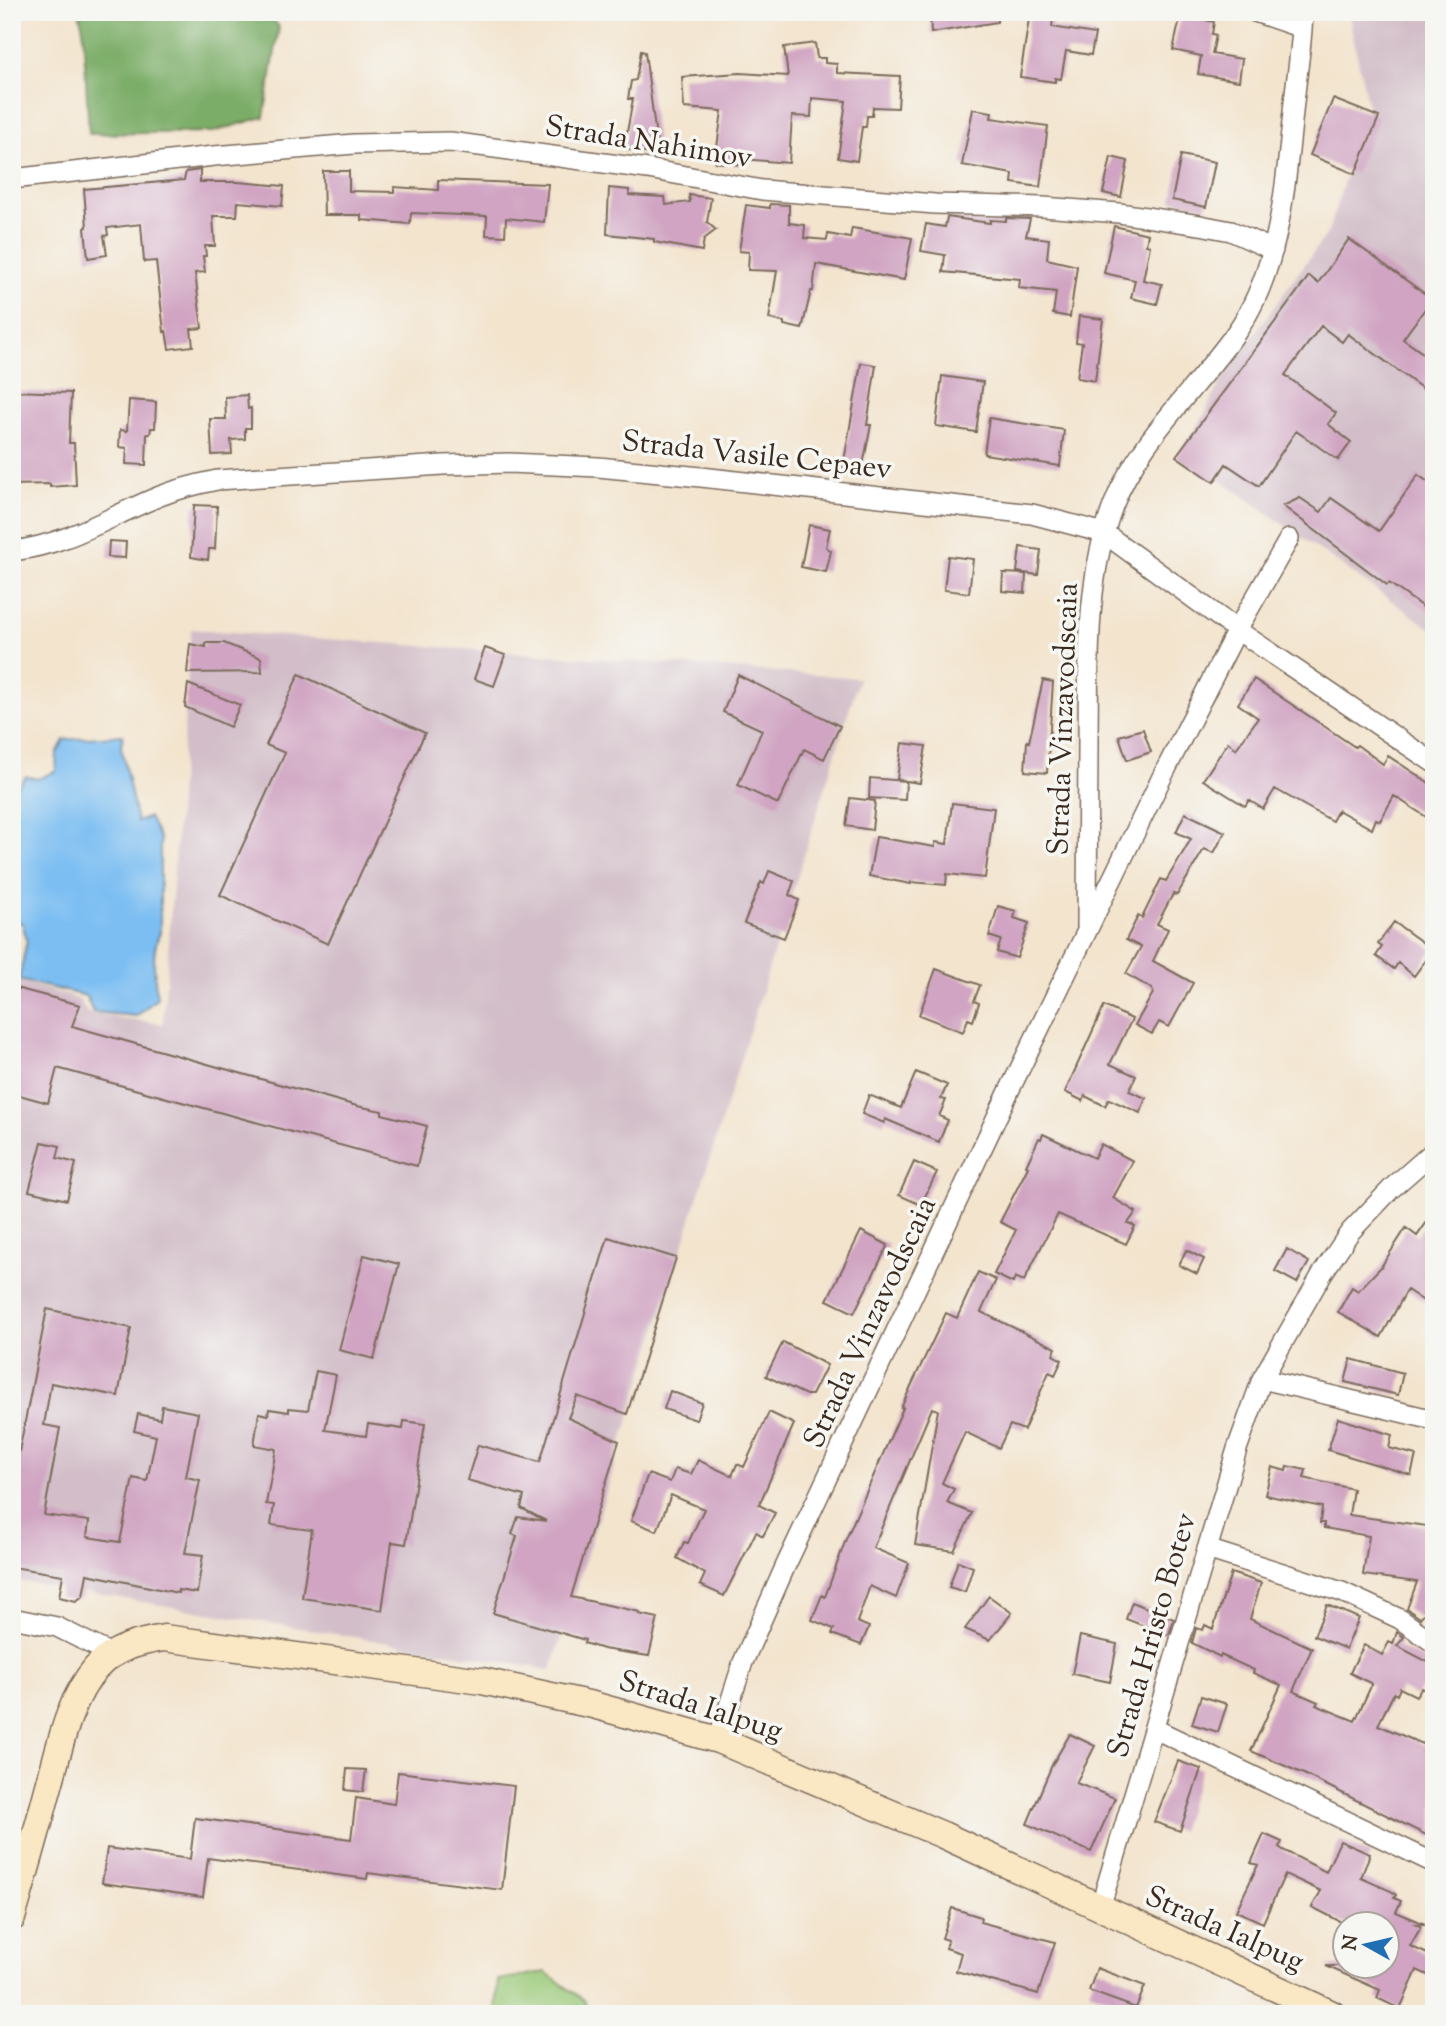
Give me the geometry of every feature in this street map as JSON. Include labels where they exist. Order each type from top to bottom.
[{"type":"street","points":[[1255,12],[1303,20]]},
{"type":"street","name":"Strada Vinzavodscaia","points":[[1086,935],[1088,653],[1094,583],[1104,533],[1114,503],[1132,469],[1173,410],[1236,333],[1259,290],[1273,250],[1285,184],[1303,20]]},
{"type":"street","name":"Strada Nahimov","points":[[12,178],[227,154],[355,144],[450,142],[648,169],[762,190],[935,204],[1043,207],[1119,213],[1221,229],[1273,250]]},
{"type":"street","name":"Strada Vasile Cepaev","points":[[12,551],[34,549],[63,541],[158,496],[217,480],[473,463],[598,467],[1031,514],[1104,533],[1237,630],[1434,763]]},
{"type":"street","name":"Strada Vinzavodscaia","points":[[718,1740],[743,1662],[785,1567],[1010,1089],[1237,630],[1289,539]]},
{"type":"street","name":"Strada Hristo Botev","points":[[1100,1908],[1237,1449],[1262,1380],[1322,1274],[1350,1232],[1392,1188],[1434,1151]]},
{"type":"street","points":[[1262,1380],[1434,1420]]},
{"type":"street","points":[[1207,1549],[1342,1592],[1400,1619],[1434,1643]]},
{"type":"street","points":[[12,1618],[57,1627],[113,1655],[97,1668],[77,1698],[65,1730],[12,1918]]},
{"type":"street","name":"Strada Ialpug","points":[[113,1655],[136,1643],[164,1638],[321,1658],[506,1686],[593,1704],[718,1740],[943,1835],[1332,2014]]},
{"type":"street","points":[[1155,1729],[1434,1863]]},
{"type":"shaded area","points":[[1348,12],[1434,12],[1434,631],[1184,454],[1222,379],[1328,232],[1368,107]]},
{"type":"shaded area","points":[[191,629],[859,678],[551,1670],[12,1580],[12,979],[78,999],[88,1013],[163,1024]]},
{"type":"green space","points":[[79,12],[267,12],[279,27],[264,117],[213,132],[89,134],[83,29]]},
{"type":"green space","points":[[545,1972],[584,2000],[589,2014],[496,2014],[498,1980]]},
{"type":"water","points":[[123,735],[121,747],[137,822],[149,817],[160,839],[160,933],[154,956],[157,998],[137,1016],[93,1012],[86,996],[19,980],[27,940],[22,923],[12,920],[12,792],[26,776],[38,779],[56,771],[57,753],[64,740]]},
{"type":"building","points":[[930,12],[997,12],[997,22],[931,33]]},
{"type":"building","points":[[1030,12],[1054,12],[1052,27],[1095,34],[1091,55],[1066,51],[1061,79],[1055,78],[1055,82],[1020,77]]},
{"type":"building","points":[[1181,14],[1214,22],[1212,34],[1216,35],[1212,54],[1242,59],[1239,81],[1198,74],[1201,56],[1173,50]]},
{"type":"building","points":[[815,43],[817,58],[825,58],[825,63],[837,64],[837,73],[900,76],[898,108],[873,107],[872,116],[867,116],[866,127],[862,127],[857,161],[838,158],[846,101],[812,98],[811,117],[792,116],[789,163],[742,159],[741,165],[715,162],[722,111],[684,108],[682,77],[740,73],[788,76],[784,47]]},
{"type":"building","points":[[641,51],[645,52],[656,155],[624,149],[633,99],[628,99],[631,81],[636,80]]},
{"type":"building","points":[[1333,99],[1379,117],[1355,174],[1310,155]]},
{"type":"building","points":[[973,109],[992,112],[991,118],[1048,126],[1040,187],[1012,183],[1013,174],[962,165]]},
{"type":"building","points":[[1181,155],[1215,162],[1206,207],[1172,200]]},
{"type":"building","points":[[1111,157],[1128,161],[1121,197],[1103,193]]},
{"type":"building","points":[[200,170],[200,182],[284,186],[282,206],[238,202],[237,216],[213,216],[215,246],[205,246],[205,272],[195,273],[202,328],[191,329],[193,346],[169,349],[166,331],[164,332],[156,261],[144,262],[141,224],[107,228],[108,235],[104,236],[107,255],[88,258],[84,189],[184,180],[186,172]]},
{"type":"building","points":[[323,171],[349,171],[349,191],[394,192],[394,187],[438,190],[438,180],[548,184],[544,222],[506,218],[505,236],[486,235],[487,216],[411,213],[410,224],[361,220],[361,215],[324,215]]},
{"type":"building","points":[[609,188],[629,190],[629,195],[665,197],[666,205],[690,202],[689,195],[711,198],[707,222],[716,230],[704,239],[702,251],[654,242],[654,239],[607,234]]},
{"type":"building","points":[[770,204],[789,205],[789,223],[805,225],[804,238],[827,240],[828,234],[850,238],[852,228],[912,238],[904,280],[816,264],[813,291],[802,329],[769,319],[777,271],[748,270],[749,252],[739,251],[746,205],[770,208]]},
{"type":"building","points":[[947,217],[990,223],[990,220],[1006,221],[1006,218],[1030,219],[1026,236],[1049,239],[1047,259],[1077,266],[1070,317],[1053,314],[1056,292],[1019,288],[1020,279],[943,272],[945,255],[921,251],[926,224],[945,227]]},
{"type":"building","points":[[1114,226],[1148,234],[1146,245],[1150,246],[1143,280],[1162,284],[1157,304],[1131,298],[1135,280],[1104,273]]},
{"type":"building","points":[[1349,239],[1432,299],[1403,339],[1434,361],[1434,397],[1348,334],[1342,342],[1321,326],[1285,375],[1336,413],[1328,424],[1351,442],[1338,460],[1296,431],[1259,486],[1226,464],[1214,482],[1176,456],[1309,276],[1318,283]]},
{"type":"building","points":[[1079,316],[1103,319],[1095,381],[1077,378],[1082,343],[1076,342]]},
{"type":"building","points":[[861,363],[876,365],[867,425],[871,425],[862,470],[843,467]]},
{"type":"building","points":[[942,376],[983,382],[976,432],[936,426]]},
{"type":"building","points":[[12,391],[71,393],[69,443],[74,443],[76,485],[12,485]]},
{"type":"building","points":[[247,395],[248,409],[251,408],[251,428],[245,428],[245,439],[231,440],[232,454],[212,455],[210,419],[226,419],[225,397]]},
{"type":"building","points":[[129,400],[156,402],[155,428],[151,428],[150,434],[147,434],[146,465],[126,464],[127,448],[119,447],[120,430],[127,431]]},
{"type":"building","points":[[989,418],[1064,430],[1060,466],[984,454]]},
{"type":"building","points":[[1418,475],[1434,486],[1434,615],[1389,583],[1387,585],[1283,506],[1300,498],[1321,512],[1331,498],[1379,531]]},
{"type":"building","points":[[194,505],[217,506],[215,549],[209,549],[208,560],[191,557]]},
{"type":"building","points":[[809,525],[830,529],[826,547],[831,551],[826,572],[801,567]]},
{"type":"building","points":[[109,541],[126,542],[125,558],[108,557]]},
{"type":"building","points":[[1020,547],[1041,550],[1038,575],[1017,572]]},
{"type":"building","points":[[948,556],[973,559],[969,593],[944,590]]},
{"type":"building","points":[[1003,573],[1026,574],[1025,593],[1002,591]]},
{"type":"building","points":[[206,643],[224,643],[261,658],[262,672],[187,673],[190,644],[206,647]]},
{"type":"building","points":[[485,648],[505,655],[494,686],[474,679]]},
{"type":"building","points":[[299,674],[425,733],[328,944],[220,895],[285,753],[266,745]]},
{"type":"building","points":[[738,675],[840,726],[824,759],[804,749],[778,804],[738,785],[762,730],[723,712]]},
{"type":"building","points":[[1254,679],[1383,764],[1388,756],[1434,786],[1434,822],[1394,796],[1380,821],[1376,819],[1372,829],[1338,810],[1332,821],[1275,789],[1263,809],[1249,800],[1245,806],[1203,780],[1228,742],[1236,749],[1258,718],[1238,704]]},
{"type":"building","points":[[1043,680],[1053,682],[1047,773],[1025,771],[1027,741],[1029,742]]},
{"type":"building","points":[[188,684],[240,705],[230,727],[185,707]]},
{"type":"building","points":[[1143,729],[1151,752],[1127,760],[1119,736]]},
{"type":"building","points":[[902,743],[926,746],[920,783],[897,779]]},
{"type":"building","points":[[870,778],[906,781],[905,800],[869,798]]},
{"type":"building","points":[[850,798],[875,801],[872,830],[846,826]]},
{"type":"building","points":[[952,803],[994,808],[985,878],[947,874],[946,885],[911,884],[869,876],[876,837],[935,847],[935,842],[947,844]]},
{"type":"building","points":[[1185,813],[1225,832],[1214,853],[1204,849],[1177,895],[1173,894],[1157,924],[1168,929],[1153,961],[1193,983],[1169,1027],[1159,1022],[1152,1034],[1135,1025],[1153,993],[1152,989],[1126,974],[1141,947],[1126,940],[1138,916],[1142,918],[1161,879],[1166,881],[1191,839],[1176,832]]},
{"type":"building","points":[[769,871],[794,881],[789,895],[799,900],[784,938],[744,923],[761,882],[764,884]]},
{"type":"building","points":[[998,906],[1016,911],[1014,918],[1029,923],[1017,958],[997,952],[1001,940],[989,936]]},
{"type":"building","points":[[1394,922],[1433,950],[1414,976],[1398,963],[1394,969],[1376,956],[1382,947],[1378,944]]},
{"type":"building","points":[[936,969],[980,985],[974,1001],[979,1003],[973,1021],[968,1019],[963,1032],[919,1015]]},
{"type":"building","points":[[12,987],[80,1005],[72,1026],[382,1111],[382,1114],[427,1126],[417,1166],[57,1068],[48,1103],[12,1093]]},
{"type":"building","points":[[1104,1006],[1132,1019],[1110,1064],[1136,1076],[1129,1091],[1146,1098],[1140,1113],[1109,1099],[1105,1106],[1085,1096],[1083,1101],[1065,1092]]},
{"type":"building","points":[[916,1072],[947,1085],[941,1099],[946,1100],[939,1116],[948,1120],[939,1142],[885,1119],[884,1123],[862,1114],[869,1095],[901,1108]]},
{"type":"building","points":[[1043,1134],[1094,1158],[1101,1144],[1133,1161],[1113,1198],[1136,1212],[1128,1223],[1135,1226],[1126,1244],[1058,1214],[1024,1281],[1015,1277],[1013,1283],[994,1274],[1016,1230],[1000,1222]]},
{"type":"building","points":[[42,1142],[60,1146],[57,1158],[76,1163],[67,1200],[29,1191]]},
{"type":"building","points":[[914,1162],[937,1172],[921,1205],[899,1195]]},
{"type":"building","points":[[1434,1212],[1434,1308],[1407,1290],[1381,1337],[1338,1312],[1352,1287],[1358,1291],[1381,1267],[1406,1228],[1417,1236]]},
{"type":"building","points":[[861,1231],[888,1245],[854,1313],[827,1300]]},
{"type":"building","points":[[608,1237],[676,1258],[627,1414],[577,1396],[568,1418],[619,1441],[571,1597],[658,1618],[649,1656],[603,1649],[584,1643],[585,1640],[493,1613],[517,1536],[512,1534],[518,1517],[546,1521],[521,1508],[524,1496],[467,1480],[478,1445],[540,1462]]},
{"type":"building","points":[[1287,1249],[1309,1262],[1297,1283],[1275,1271]]},
{"type":"building","points":[[1186,1250],[1204,1259],[1197,1274],[1179,1265]]},
{"type":"building","points":[[364,1255],[399,1264],[374,1359],[339,1350]]},
{"type":"building","points":[[978,1272],[996,1280],[981,1312],[1056,1348],[1053,1355],[1062,1360],[1055,1375],[1049,1372],[1024,1430],[1010,1425],[999,1448],[965,1432],[942,1483],[954,1489],[947,1503],[972,1513],[954,1551],[915,1545],[938,1410],[932,1408],[873,1548],[909,1563],[896,1598],[870,1586],[857,1622],[869,1627],[861,1645],[832,1634],[834,1629],[812,1620],[822,1595],[825,1597],[846,1539],[912,1384],[946,1313],[957,1318]]},
{"type":"building","points":[[47,1309],[131,1328],[118,1396],[51,1383],[44,1425],[60,1428],[44,1515],[89,1521],[87,1537],[120,1542],[133,1478],[147,1481],[156,1436],[134,1431],[138,1414],[160,1419],[162,1406],[198,1413],[186,1477],[200,1480],[185,1553],[203,1555],[197,1593],[178,1590],[178,1593],[87,1574],[83,1596],[76,1601],[59,1597],[63,1575],[12,1567],[12,1488]]},
{"type":"building","points":[[783,1342],[827,1365],[812,1395],[806,1395],[766,1376]]},
{"type":"building","points":[[1351,1359],[1403,1373],[1398,1395],[1345,1382]]},
{"type":"building","points":[[316,1371],[336,1375],[325,1430],[366,1436],[368,1424],[403,1429],[404,1421],[425,1424],[406,1544],[392,1542],[382,1610],[302,1598],[312,1530],[271,1525],[274,1505],[266,1504],[276,1449],[254,1445],[259,1413],[268,1415],[269,1409],[289,1412],[289,1408],[308,1410]]},
{"type":"building","points":[[670,1391],[702,1403],[696,1420],[664,1409]]},
{"type":"building","points":[[769,1412],[794,1424],[759,1505],[775,1513],[763,1536],[756,1532],[724,1596],[700,1585],[705,1574],[677,1558],[684,1542],[688,1543],[704,1509],[671,1495],[657,1531],[631,1521],[648,1474],[670,1482],[675,1469],[691,1474],[698,1460],[732,1476],[737,1464],[744,1467]]},
{"type":"building","points":[[1338,1418],[1392,1435],[1389,1448],[1416,1455],[1411,1475],[1328,1450]]},
{"type":"building","points":[[1287,1466],[1306,1470],[1304,1478],[1353,1489],[1349,1515],[1434,1527],[1434,1568],[1424,1609],[1426,1611],[1420,1618],[1407,1609],[1417,1582],[1363,1575],[1369,1536],[1324,1528],[1324,1523],[1320,1523],[1322,1507],[1265,1495],[1272,1467],[1286,1471]]},
{"type":"building","points":[[958,1561],[973,1567],[965,1592],[949,1587]]},
{"type":"building","points":[[1231,1573],[1261,1583],[1250,1619],[1312,1648],[1293,1691],[1318,1702],[1316,1705],[1355,1721],[1372,1684],[1350,1673],[1354,1664],[1364,1645],[1382,1655],[1389,1642],[1393,1644],[1397,1632],[1404,1637],[1397,1646],[1432,1664],[1429,1673],[1434,1676],[1426,1690],[1421,1688],[1416,1696],[1400,1688],[1397,1695],[1394,1693],[1378,1725],[1434,1749],[1434,1839],[1306,1775],[1251,1751],[1281,1685],[1192,1643],[1196,1628],[1203,1630],[1205,1625],[1213,1629]]},
{"type":"building","points":[[989,1596],[1012,1613],[990,1640],[965,1629]]},
{"type":"building","points":[[1132,1602],[1174,1619],[1169,1634],[1126,1619]]},
{"type":"building","points":[[1327,1605],[1359,1618],[1346,1649],[1314,1636]]},
{"type":"building","points":[[1080,1636],[1117,1644],[1110,1682],[1072,1674]]},
{"type":"building","points":[[1201,1696],[1227,1704],[1218,1732],[1192,1724]]},
{"type":"building","points":[[1070,1734],[1095,1746],[1076,1783],[1115,1798],[1091,1852],[1027,1824],[1052,1765]]},
{"type":"building","points":[[1178,1761],[1201,1769],[1180,1831],[1154,1822]]},
{"type":"building","points":[[347,1769],[366,1770],[363,1792],[345,1790]]},
{"type":"building","points":[[398,1772],[514,1786],[502,1890],[368,1873],[367,1879],[208,1858],[203,1897],[102,1883],[107,1848],[190,1859],[195,1818],[351,1839],[356,1798],[394,1804]]},
{"type":"building","points":[[1264,1834],[1282,1842],[1279,1847],[1283,1850],[1326,1872],[1340,1841],[1370,1854],[1361,1878],[1391,1891],[1396,1895],[1394,1898],[1401,1901],[1397,1910],[1330,1910],[1330,1916],[1312,1907],[1321,1891],[1285,1874],[1263,1923],[1236,1911],[1258,1865],[1251,1863]]},
{"type":"building","points":[[952,1908],[981,1917],[980,1922],[1055,1942],[1038,1994],[956,1971],[961,1953],[946,1948],[948,1940],[942,1938]]},
{"type":"building","points":[[1400,1914],[1425,1924],[1416,1924],[1421,1927],[1410,1946],[1434,1957],[1434,1978],[1417,1970],[1400,2009],[1377,1998],[1380,1990],[1358,1980],[1400,1980]]},
{"type":"building","points":[[1097,1968],[1145,1986],[1136,2008],[1089,1991]]}]
